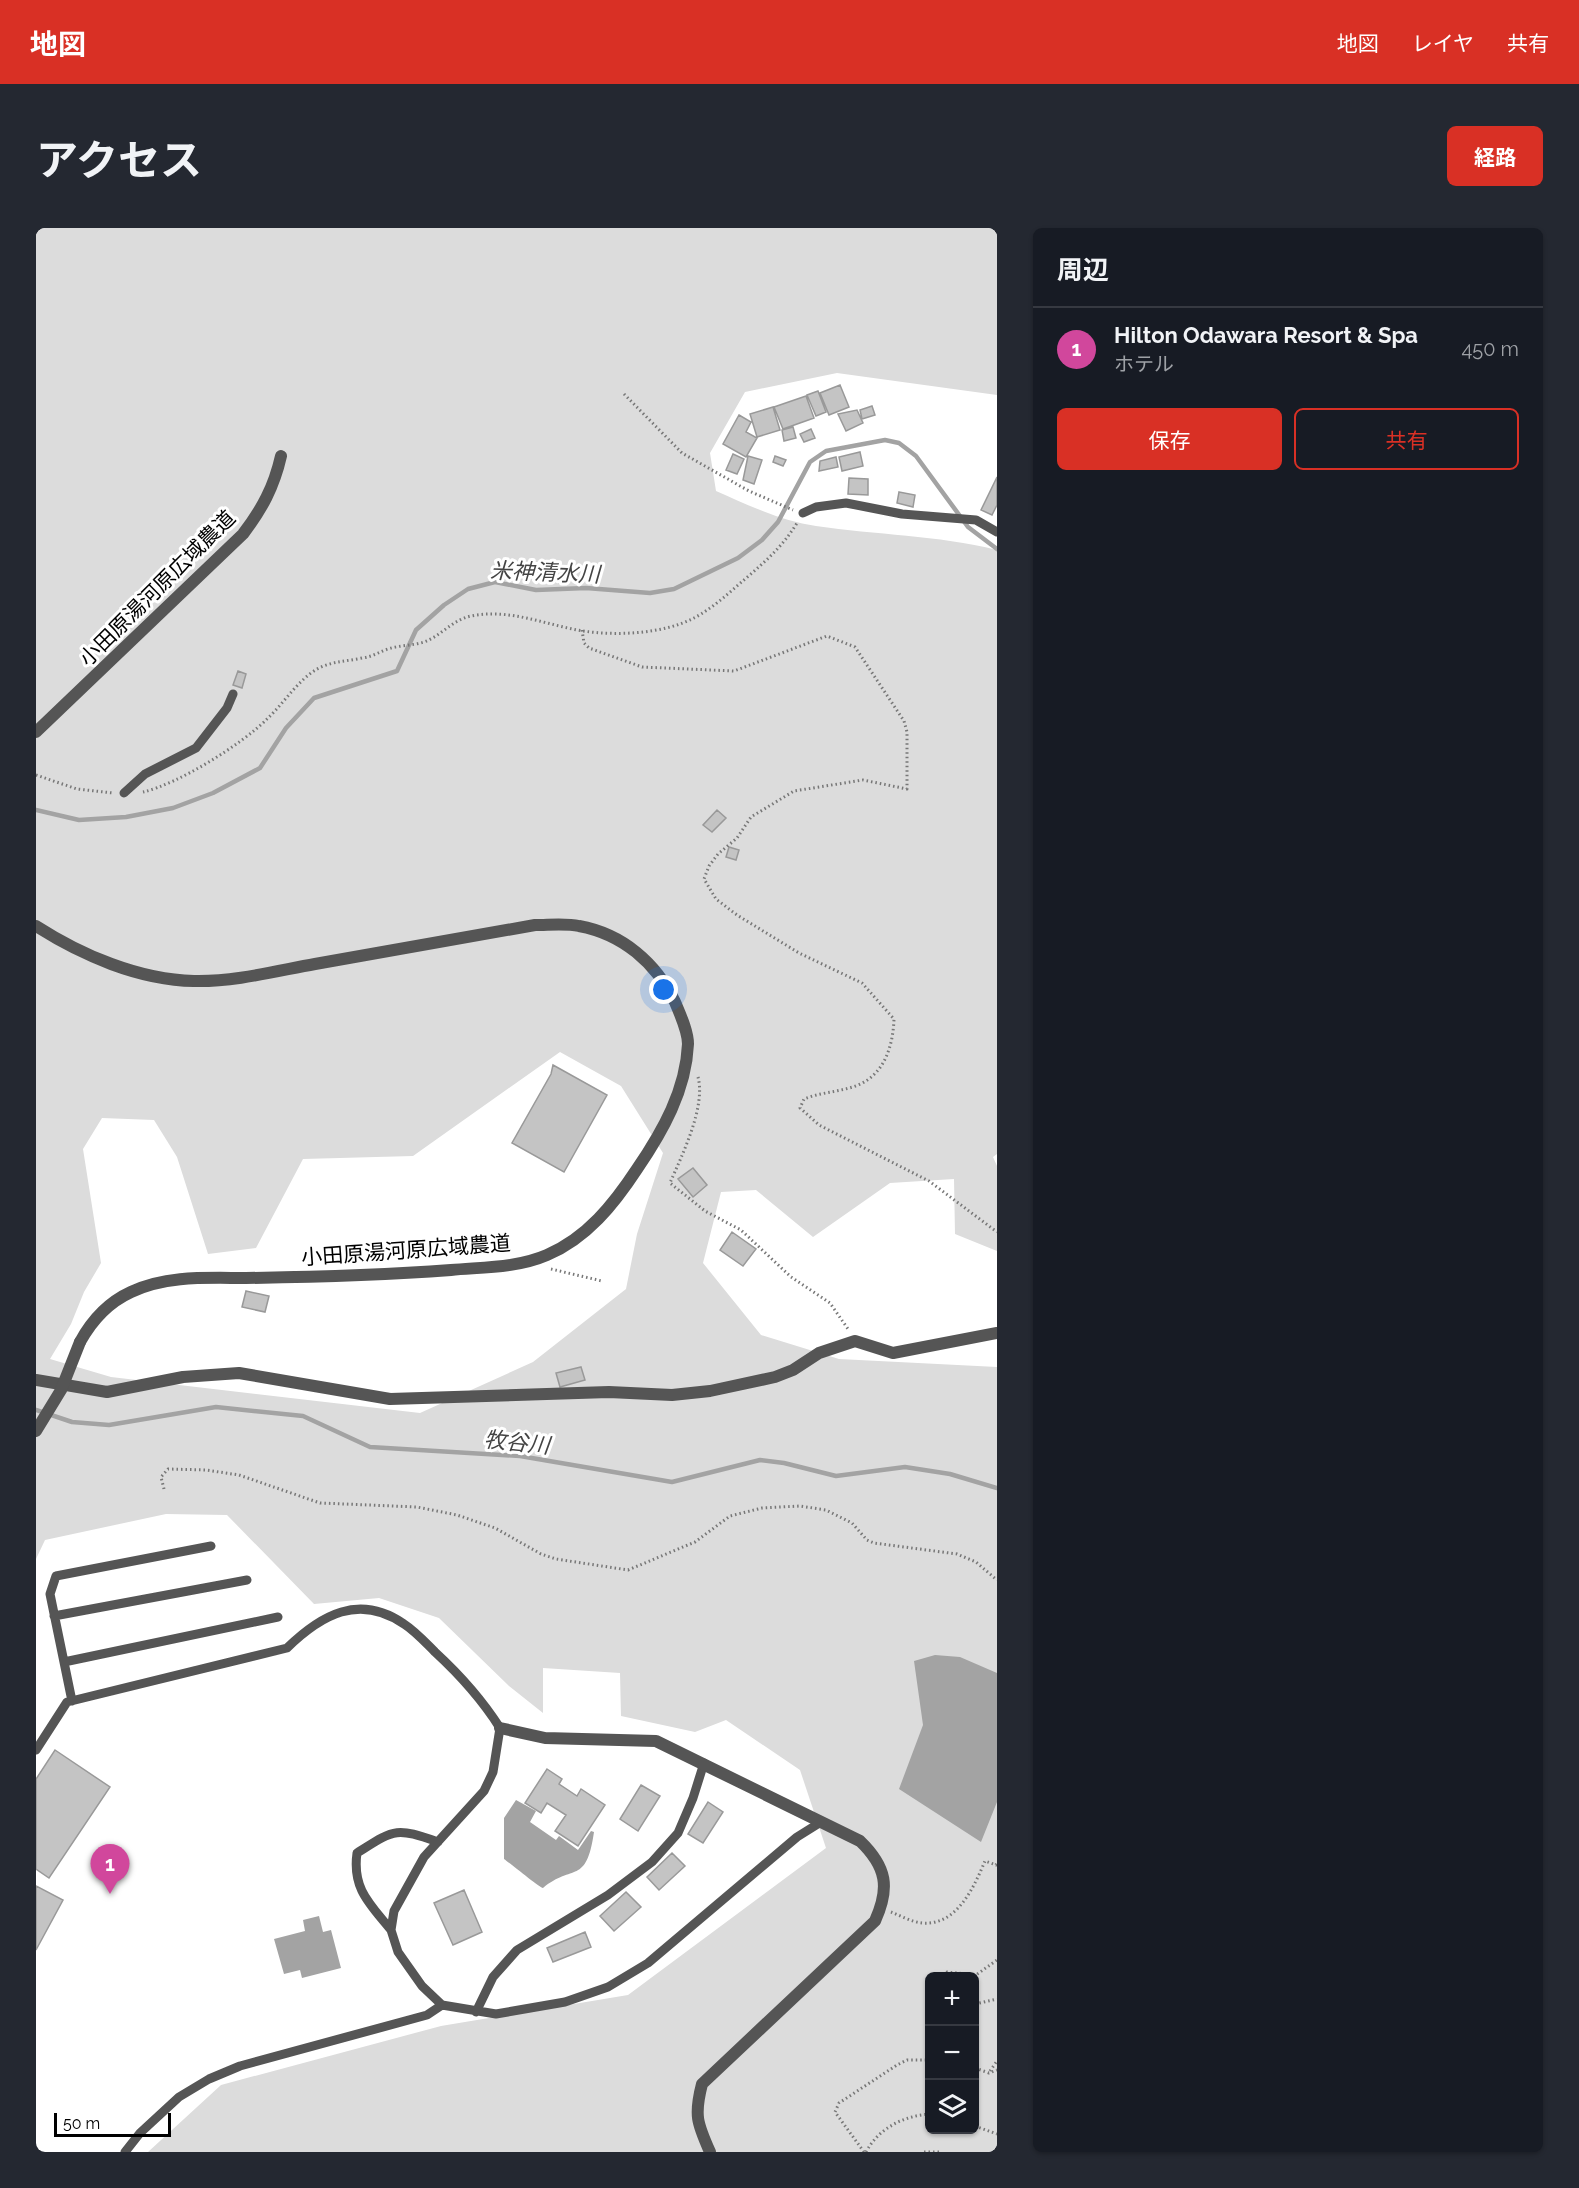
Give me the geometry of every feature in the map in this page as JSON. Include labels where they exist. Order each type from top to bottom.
[{"type":"street","name":"小田原湯河原広域農道","points":[[36,732],[243,534],[261,510],[275,483],[281,456]]},
{"type":"street","name":"小田原湯河原広域農道","points":[[36,926],[92,956],[123,967],[151,976],[194,981],[244,976],[535,925],[578,926],[613,937],[638,952],[656,971],[680,1013],[688,1040],[681,1084],[659,1137],[621,1193],[597,1220],[572,1242],[540,1257],[511,1265],[425,1272],[178,1279],[131,1292],[112,1303],[98,1315],[80,1342],[61,1390],[36,1431]]},
{"type":"street","points":[[36,1380],[46,1384],[107,1392],[183,1377],[239,1373],[390,1399],[609,1392],[672,1395],[710,1391],[775,1377],[793,1370],[819,1353],[855,1341],[892,1353],[997,1334]]},
{"type":"street","points":[[500,1728],[545,1738],[656,1740],[861,1841],[873,1853],[881,1866],[885,1883],[881,1908],[875,1921],[863,1935],[720,2064],[702,2084],[696,2108],[700,2128],[710,2152]]},
{"type":"lane","points":[[800,512],[816,507],[846,503],[947,519],[976,520],[997,532]]},
{"type":"lane","points":[[124,793],[145,774],[196,748],[222,715],[233,694]]},
{"type":"lane","points":[[72,1701],[50,1594],[56,1576],[211,1546]]},
{"type":"lane","points":[[54,1616],[247,1580]]},
{"type":"lane","points":[[36,1750],[67,1702],[286,1648],[326,1616],[364,1609],[387,1614],[406,1624],[470,1685],[500,1728],[493,1772],[484,1791],[424,1857],[405,1887],[394,1911],[392,1930],[398,1952],[422,1986],[442,2005],[495,2014],[553,2004],[608,1987],[648,1963],[796,1837],[821,1822]]},
{"type":"lane","points":[[64,1662],[278,1617]]},
{"type":"lane","points":[[476,2012],[493,1977],[517,1950],[608,1895],[652,1862],[678,1833],[693,1798],[704,1763]]},
{"type":"lane","points":[[392,1930],[365,1898],[354,1872],[357,1853],[390,1832],[407,1831],[438,1842]]},
{"type":"lane","points":[[125,2152],[140,2133],[179,2097],[208,2079],[261,2060],[427,2015],[442,2005]]},
{"type":"path","points":[[398,647],[429,640],[456,621],[472,616],[532,618],[582,630],[654,630],[693,618],[715,605],[788,539],[800,512],[774,503],[682,453],[624,394]]},
{"type":"path","points":[[582,630],[584,643],[589,648],[642,667],[734,671],[827,636],[855,647],[904,721],[907,732],[907,789],[863,780],[794,791],[750,817],[737,838],[718,854],[704,879],[716,899],[769,935],[862,983],[881,1001],[894,1019],[893,1042],[884,1062],[873,1074],[859,1085],[824,1091],[804,1099],[800,1108],[819,1125],[929,1181],[997,1232]]},
{"type":"path","points":[[697,1073],[700,1083],[690,1137],[670,1183],[705,1211],[741,1230],[791,1277],[830,1303],[855,1341]]},
{"type":"path","points":[[540,1257],[547,1268],[602,1281]]},
{"type":"path","points":[[164,1489],[161,1477],[168,1469],[206,1470],[239,1475],[320,1503],[417,1507],[457,1515],[495,1528],[541,1554],[556,1559],[628,1570],[694,1542],[730,1516],[782,1506],[826,1510],[852,1523],[867,1540],[883,1546],[957,1554],[976,1562],[997,1580]]},
{"type":"path","points":[[881,1908],[923,1923],[937,1921],[957,1909],[970,1896],[985,1861],[996,1865],[997,1863]]},
{"type":"path","points":[[979,1973],[997,1960]]},
{"type":"path","points":[[979,2003],[997,1999]]},
{"type":"path","points":[[925,2060],[907,2060],[897,2065],[838,2103],[836,2112],[865,2152],[894,2122],[925,2114]]},
{"type":"path","points":[[989,2073],[997,2061]]},
{"type":"path","points":[[979,2069],[989,2073],[997,2070]]},
{"type":"path","points":[[979,2127],[997,2134]]},
{"type":"path","points":[[924,2152],[939,2152]]},
{"type":"shaded area","points":[[36,228],[997,228],[997,395],[837,373],[745,392],[710,453],[716,491],[777,516],[803,524],[952,541],[997,550],[997,1154],[993,1157],[997,1166],[997,1251],[955,1234],[954,1179],[890,1183],[813,1237],[756,1190],[721,1192],[703,1263],[761,1335],[839,1359],[997,1367],[997,2152],[148,2152],[221,2085],[441,2026],[628,1995],[826,1848],[800,1770],[726,1720],[695,1732],[621,1716],[620,1673],[543,1668],[543,1713],[509,1686],[439,1618],[379,1598],[314,1604],[227,1515],[166,1514],[45,1540],[36,1559]],"holes":[[[560,1052],[621,1086],[663,1153],[637,1234],[626,1289],[533,1362],[420,1413],[111,1377],[50,1359],[71,1324],[84,1292],[101,1263],[83,1149],[102,1118],[154,1120],[177,1157],[208,1254],[256,1248],[303,1159],[413,1156]]]},
{"type":"shaded area","points":[[935,1655],[960,1657],[997,1673],[997,1802],[981,1842],[899,1789],[923,1725],[914,1661]]},
{"type":"shaded area","points":[[516,1800],[536,1811],[530,1822],[556,1840],[559,1836],[578,1850],[591,1831],[594,1832],[591,1849],[582,1867],[543,1888],[504,1859],[504,1818]]},
{"type":"shaded area","points":[[319,1916],[323,1932],[331,1930],[341,1968],[302,1978],[300,1970],[284,1974],[274,1939],[305,1931],[303,1920]]},
{"type":"building","points":[[840,385],[849,407],[829,415],[820,393]]},
{"type":"building","points":[[818,391],[826,412],[816,416],[807,395]]},
{"type":"building","points":[[806,396],[814,418],[783,429],[774,407]]},
{"type":"building","points":[[872,406],[875,415],[862,419],[860,410]]},
{"type":"building","points":[[773,407],[780,430],[757,437],[750,414]]},
{"type":"building","points":[[857,410],[863,423],[846,431],[838,414]]},
{"type":"building","points":[[739,415],[751,422],[746,432],[757,438],[746,457],[723,444]]},
{"type":"building","points":[[793,427],[796,438],[784,441],[782,430]]},
{"type":"building","points":[[811,429],[815,438],[804,442],[800,434]]},
{"type":"building","points":[[860,452],[863,466],[842,471],[839,457]]},
{"type":"building","points":[[733,454],[744,459],[737,474],[726,470]]},
{"type":"building","points":[[748,456],[762,460],[754,484],[743,480]]},
{"type":"building","points":[[775,456],[786,460],[783,466],[773,462]]},
{"type":"building","points":[[836,457],[838,467],[819,471],[820,461]]},
{"type":"building","points":[[997,477],[997,505],[992,515],[981,510]]},
{"type":"building","points":[[849,478],[868,479],[868,495],[848,494]]},
{"type":"building","points":[[899,492],[915,495],[913,507],[897,503]]},
{"type":"building","points":[[238,671],[246,674],[242,688],[233,685]]},
{"type":"building","points":[[717,810],[726,818],[712,832],[703,825]]},
{"type":"building","points":[[729,847],[739,850],[736,860],[726,857]]},
{"type":"building","points":[[553,1065],[607,1095],[564,1172],[512,1143],[551,1074]]},
{"type":"building","points":[[693,1168],[707,1185],[693,1197],[678,1179]]},
{"type":"building","points":[[732,1232],[756,1249],[743,1266],[720,1250]]},
{"type":"building","points":[[246,1291],[269,1296],[265,1312],[242,1307]]},
{"type":"building","points":[[581,1367],[585,1380],[560,1387],[556,1373]]},
{"type":"building","points":[[55,1750],[110,1787],[49,1878],[36,1869],[36,1779]]},
{"type":"building","points":[[547,1769],[562,1779],[559,1784],[577,1796],[581,1789],[605,1805],[578,1846],[555,1831],[566,1815],[547,1803],[541,1813],[525,1803]]},
{"type":"building","points":[[641,1785],[660,1796],[638,1831],[620,1819]]},
{"type":"building","points":[[708,1802],[723,1812],[703,1843],[688,1834]]},
{"type":"building","points":[[672,1853],[685,1866],[659,1890],[647,1877]]},
{"type":"building","points":[[36,1886],[63,1900],[36,1950]]},
{"type":"building","points":[[464,1890],[482,1932],[453,1945],[434,1903]]},
{"type":"building","points":[[626,1892],[641,1907],[614,1931],[600,1916]]},
{"type":"building","points":[[585,1932],[591,1947],[553,1962],[547,1948]]},
{"type":"waterway","name":"米神清水川","points":[[36,810],[79,820],[126,817],[173,808],[213,793],[260,768],[286,728],[314,698],[397,671],[416,630],[444,605],[468,589],[495,582],[536,590],[586,588],[650,593],[674,589],[738,558],[762,540],[778,522],[810,462],[826,451],[885,440],[899,443],[916,456],[968,527],[997,549]]},
{"type":"waterway","name":"牧谷川","points":[[36,1410],[72,1422],[109,1425],[216,1407],[303,1416],[370,1447],[520,1456],[672,1482],[760,1460],[784,1463],[836,1476],[905,1467],[950,1474],[997,1488]]},
{"type":"place","name":"Hilton Odawara Resort & Spa","points":[[110,1894]]}]
